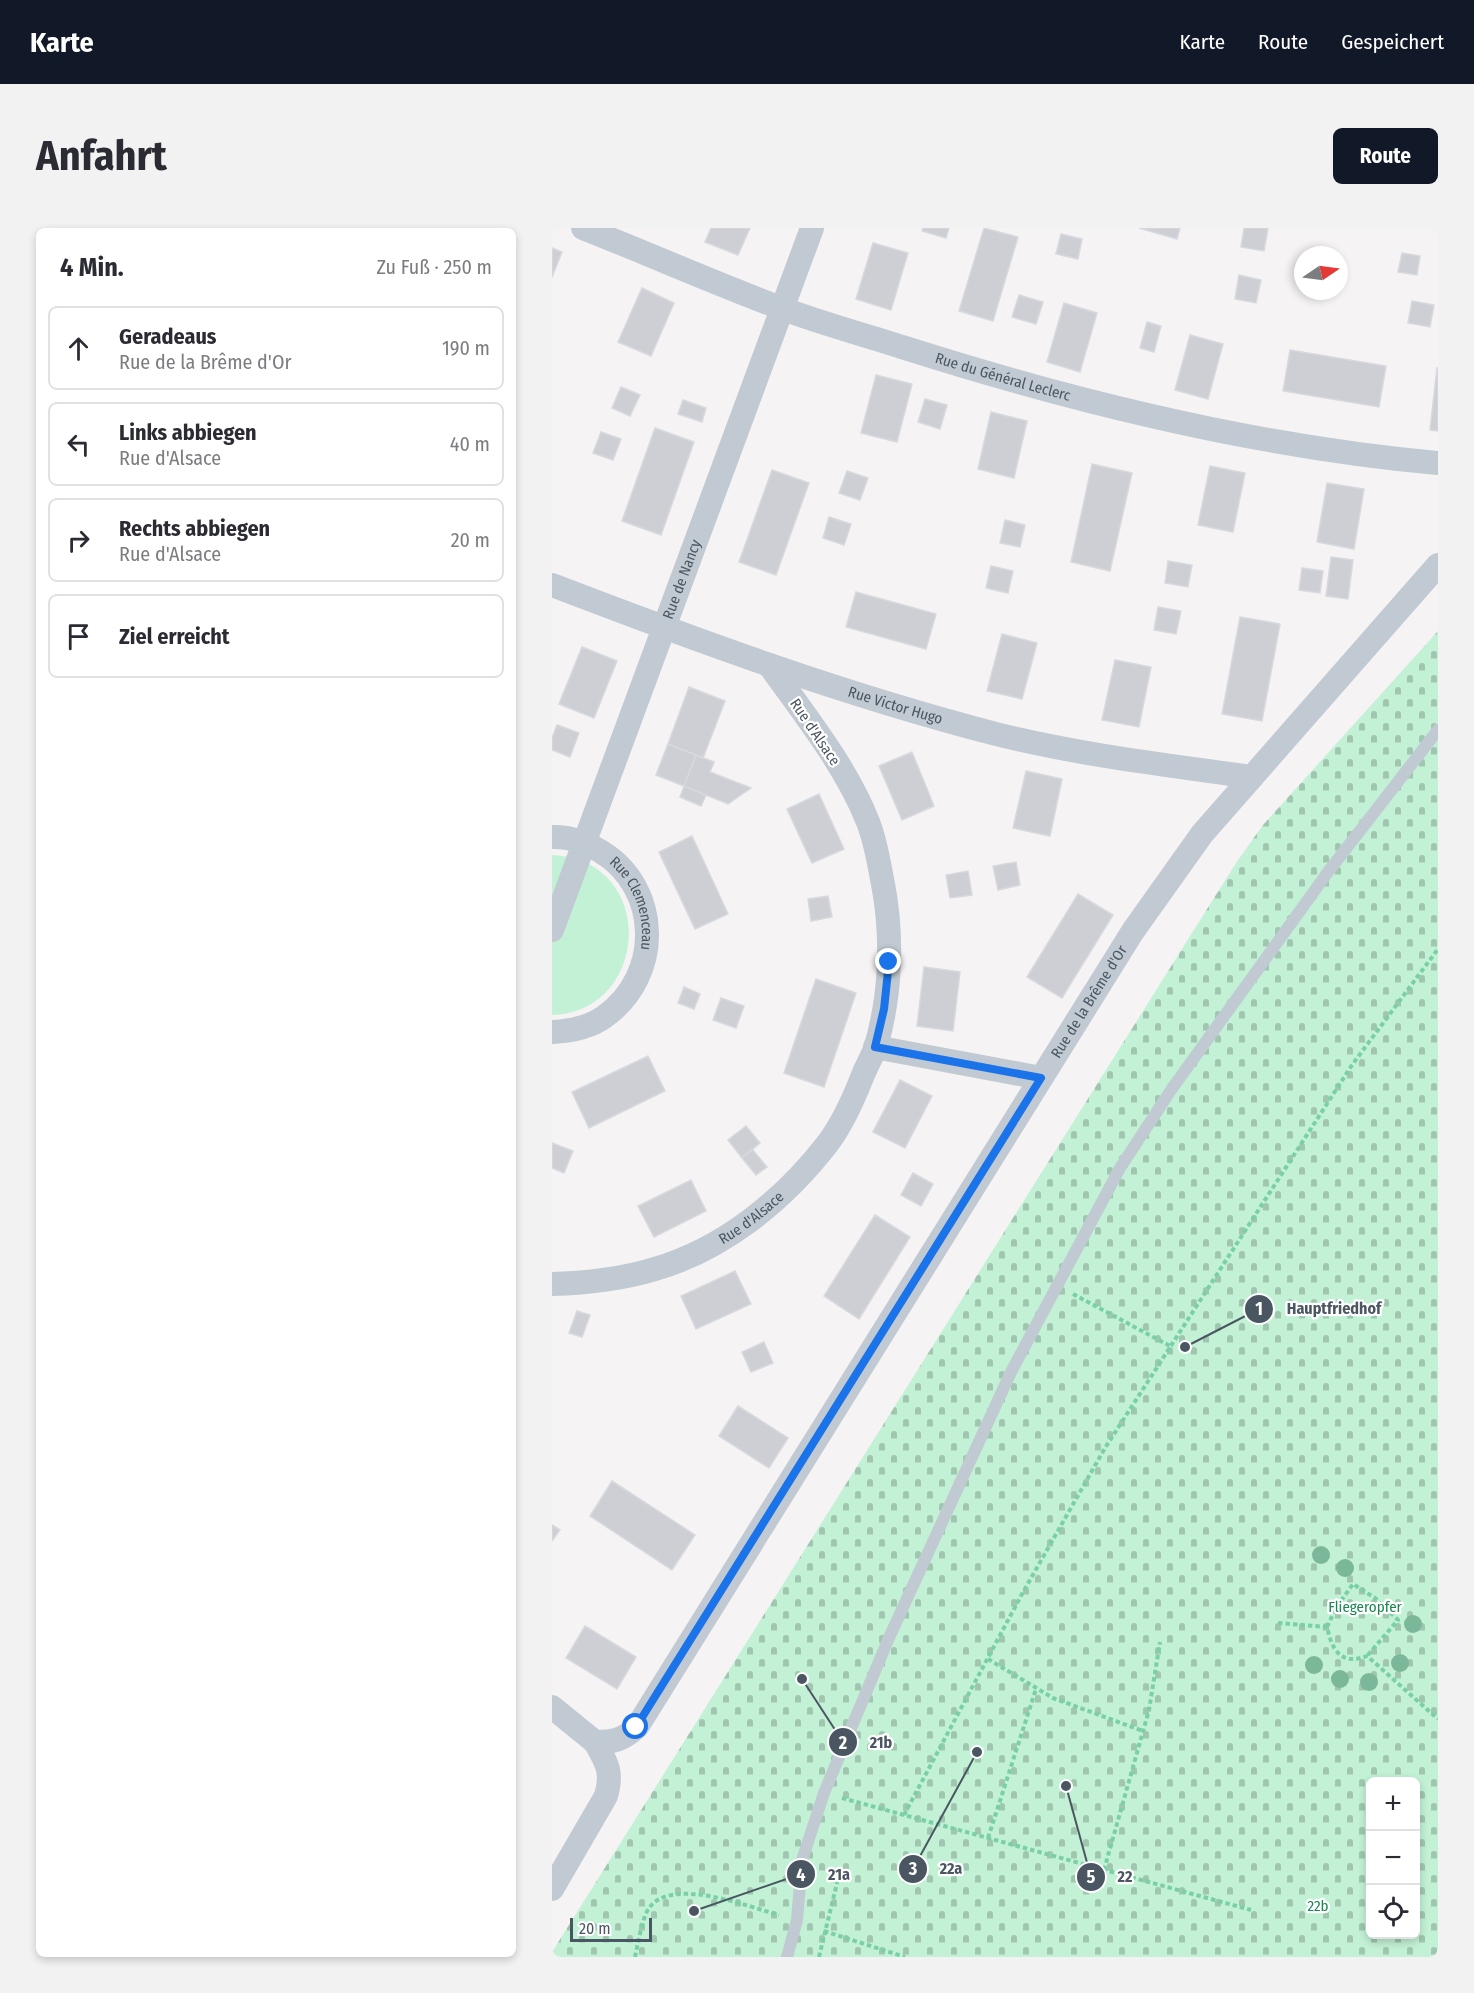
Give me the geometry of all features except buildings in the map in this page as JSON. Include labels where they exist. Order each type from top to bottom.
[{"type":"street","name":"Rue du Général Leclerc","points":[[583,228],[782,309],[965,367],[1087,400],[1275,442],[1438,463]]},
{"type":"street","name":"Rue de Nancy","points":[[552,930],[813,228]]},
{"type":"street","name":"Rue de la Brême d'Or","points":[[595,1742],[612,1742],[626,1737],[636,1727],[1133,931],[1181,861],[1438,565]]},
{"type":"street","name":"Rue Victor Hugo","points":[[552,585],[663,628],[905,709],[998,734],[1093,754],[1252,777]]},
{"type":"street","name":"Rue d'Alsace","points":[[552,1284],[606,1280],[655,1269],[704,1250],[744,1225],[791,1187],[829,1141],[854,1096],[875,1047],[884,1009],[889,962],[888,911],[874,842],[855,794],[823,740],[770,665]]},
{"type":"street","name":"Rue Clemenceau","points":[[552,837],[586,843],[612,858],[632,881],[645,909],[648,940],[641,970],[626,997],[604,1017],[576,1030],[552,1032]]},
{"type":"street","points":[[875,1047],[1041,1078]]},
{"type":"street","points":[[552,1707],[595,1742],[609,1766],[610,1781],[606,1796],[552,1889]]},
{"type":"street","points":[[552,1729],[577,1727]]},
{"type":"lane","points":[[787,1957],[797,1920],[802,1860],[824,1793],[888,1640],[1011,1372],[1120,1168],[1170,1090],[1328,872],[1438,730]]},
{"type":"path","points":[[904,1815],[1088,1478],[1170,1346],[1352,1065],[1438,949]]},
{"type":"path","points":[[1057,1286],[1170,1346]]},
{"type":"path","points":[[1353,1584],[1375,1598],[1398,1620],[1367,1656],[1355,1660],[1340,1656],[1331,1645],[1327,1628],[1336,1608],[1353,1584]]},
{"type":"path","points":[[1278,1623],[1327,1628]]},
{"type":"path","points":[[1104,1870],[1149,1710],[1160,1642]]},
{"type":"path","points":[[1367,1656],[1438,1719]]},
{"type":"path","points":[[988,1659],[1053,1698],[1143,1731]]},
{"type":"path","points":[[988,1838],[1036,1689]]},
{"type":"path","points":[[824,1793],[1251,1910]]},
{"type":"path","points":[[819,1957],[840,1871]]},
{"type":"path","points":[[635,1957],[647,1910],[656,1900],[668,1896],[701,1894],[797,1920]]},
{"type":"path","points":[[824,1932],[905,1957]]},
{"type":"green space","points":[[1438,631],[1438,1957],[552,1957],[552,1952],[1236,863],[1263,825]]},
{"type":"green space","points":[[552,855],[575,858],[601,872],[619,894],[628,919],[628,946],[620,972],[605,993],[582,1009],[552,1015]]},
{"type":"place","name":"Hauptfriedhof","points":[[1185,1347]]},
{"type":"place","name":"21b","points":[[802,1679]]},
{"type":"place","name":"22a","points":[[977,1752]]},
{"type":"place","name":"22","points":[[1066,1786]]},
{"type":"place","name":"21a","points":[[694,1911]]},
{"type":"route","points":[[636,1727],[1041,1078],[875,1047],[884,1009],[889,962]]},
{"type":"park label","name":"Fliegeropfer","points":[[1365,1607]]},
{"type":"park label","name":"22b","points":[[1318,1906]]}]
